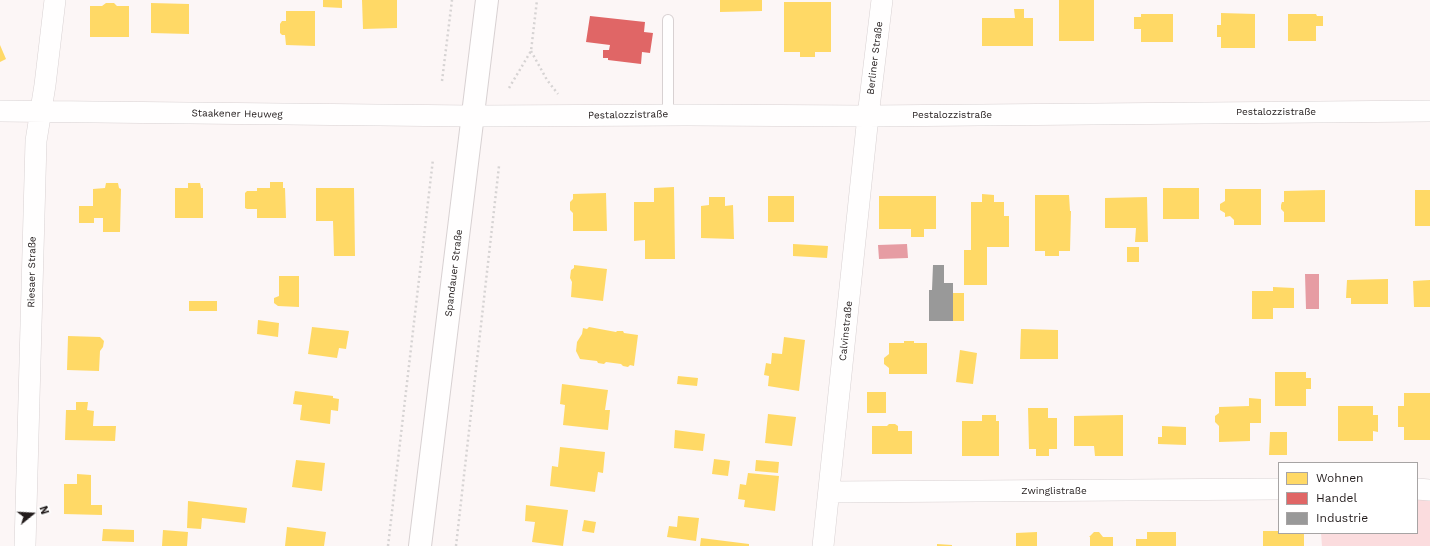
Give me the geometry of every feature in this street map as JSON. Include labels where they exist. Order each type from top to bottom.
[{"type":"main road","name":"Spandauer Straße","points":[[420,546],[487,0]]},
{"type":"street","name":"Riesaer Straße","points":[[25,546],[36,141],[45,85],[55,0]]},
{"type":"street","name":"Berliner Straße","points":[[868,116],[882,0]]},
{"type":"street","name":"Staakener Heuweg","points":[[0,111],[473,116]]},
{"type":"street","name":"Pestalozzistraße","points":[[473,116],[868,116],[1430,111]]},
{"type":"street","name":"Calvinstraße","points":[[823,546],[868,116]]},
{"type":"street","name":"Zwinglistraße","points":[[829,492],[1278,489]]},
{"type":"street","points":[[1418,490],[1430,490]]},
{"type":"lane","points":[[668,20],[668,115]]},
{"type":"path","points":[[442,82],[452,0]]},
{"type":"path","points":[[509,88],[531,51],[537,0]]},
{"type":"path","points":[[531,51],[547,80],[562,98]]},
{"type":"path","points":[[388,546],[433,159]]},
{"type":"path","points":[[456,546],[499,166]]},
{"type":"shaded area","points":[[907,244],[908,258],[879,259],[878,245]]},
{"type":"shaded area","points":[[1305,274],[1319,274],[1319,309],[1306,309]]},
{"type":"shaded area","points":[[1418,489],[1430,490],[1430,546],[1322,546],[1321,534],[1418,534]]},
{"type":"building: Wohnen","points":[[323,0],[342,0],[342,8],[323,7]]},
{"type":"building: Wohnen","points":[[362,0],[397,0],[397,28],[363,29]]},
{"type":"building: Wohnen","points":[[720,0],[762,0],[762,11],[720,12]]},
{"type":"building: Wohnen","points":[[1059,0],[1094,0],[1094,41],[1059,41]]},
{"type":"building: Wohnen","points":[[784,2],[831,2],[831,52],[815,52],[815,57],[800,57],[800,52],[784,52]]},
{"type":"building: Wohnen","points":[[106,3],[114,3],[117,6],[129,6],[129,37],[90,37],[90,6],[102,6]]},
{"type":"building: Wohnen","points":[[151,3],[189,4],[189,34],[151,33]]},
{"type":"building: Wohnen","points":[[1014,9],[1024,9],[1024,18],[1033,18],[1033,46],[982,46],[982,18],[1015,18]]},
{"type":"building: Wohnen","points":[[286,11],[315,11],[315,46],[286,45],[285,35],[280,33],[280,24],[282,21],[286,21]]},
{"type":"building: Wohnen","points":[[1221,13],[1255,14],[1255,48],[1221,48],[1221,37],[1217,37],[1217,25],[1221,25]]},
{"type":"building: Wohnen","points":[[1141,14],[1173,14],[1173,42],[1141,42],[1141,29],[1134,29],[1134,17],[1141,17]]},
{"type":"building: Wohnen","points":[[1288,14],[1316,14],[1317,16],[1323,16],[1323,26],[1316,26],[1316,41],[1288,41]]},
{"type":"building: Wohnen","points":[[0,45],[6,59],[0,62]]},
{"type":"building: Wohnen","points":[[270,182],[283,182],[283,188],[285,188],[286,218],[257,218],[257,209],[245,208],[245,193],[247,191],[257,191],[257,188],[270,188]]},
{"type":"building: Wohnen","points":[[106,183],[118,183],[119,188],[121,189],[120,232],[103,232],[103,218],[94,218],[94,223],[79,223],[79,206],[93,206],[93,189],[105,188]]},
{"type":"building: Wohnen","points":[[188,183],[200,183],[201,188],[203,188],[203,218],[175,218],[175,188],[188,188]]},
{"type":"building: Wohnen","points":[[674,187],[675,259],[645,259],[645,240],[634,241],[634,202],[654,202],[654,188]]},
{"type":"building: Wohnen","points":[[316,188],[354,188],[355,256],[334,256],[333,221],[316,221]]},
{"type":"building: Wohnen","points":[[1163,188],[1199,188],[1199,219],[1163,219]]},
{"type":"building: Wohnen","points":[[1225,189],[1261,189],[1261,225],[1234,225],[1234,220],[1230,216],[1225,217],[1225,213],[1220,210],[1220,204],[1225,201]]},
{"type":"building: Wohnen","points":[[1325,190],[1325,222],[1284,222],[1284,212],[1281,209],[1281,205],[1282,202],[1284,202],[1284,191]]},
{"type":"building: Wohnen","points":[[1415,190],[1430,190],[1430,226],[1415,226]]},
{"type":"building: Wohnen","points":[[606,193],[607,231],[573,231],[573,213],[570,210],[570,202],[573,199],[573,194]]},
{"type":"building: Wohnen","points":[[982,194],[994,195],[994,202],[1004,202],[1004,216],[1009,216],[1009,247],[987,247],[987,285],[964,285],[964,250],[971,250],[971,202],[982,202]]},
{"type":"building: Wohnen","points":[[1035,195],[1069,195],[1071,211],[1070,251],[1059,251],[1059,256],[1045,256],[1045,251],[1035,251]]},
{"type":"building: Wohnen","points":[[768,196],[794,196],[794,222],[768,222]]},
{"type":"building: Wohnen","points":[[879,196],[936,196],[936,229],[924,229],[924,237],[911,237],[911,229],[879,229]]},
{"type":"building: Wohnen","points":[[709,197],[725,197],[725,206],[733,205],[734,239],[701,238],[701,206],[709,205]]},
{"type":"building: Wohnen","points":[[1147,197],[1148,242],[1135,242],[1136,228],[1105,228],[1105,198]]},
{"type":"building: Wohnen","points":[[793,244],[828,246],[827,258],[793,256]]},
{"type":"building: Wohnen","points":[[1127,247],[1139,247],[1139,262],[1127,262]]},
{"type":"building: Wohnen","points":[[574,265],[607,269],[603,301],[571,297],[572,282],[570,278],[571,270],[574,268]]},
{"type":"building: Wohnen","points":[[279,276],[299,276],[299,307],[278,306],[274,303],[274,298],[279,296]]},
{"type":"building: Wohnen","points":[[1388,279],[1388,304],[1351,304],[1351,298],[1346,298],[1347,280]]},
{"type":"building: Wohnen","points":[[1430,280],[1430,307],[1414,307],[1413,281]]},
{"type":"building: Wohnen","points":[[1273,287],[1294,288],[1294,308],[1273,308],[1273,319],[1252,319],[1252,291],[1273,291]]},
{"type":"building: Wohnen","points":[[953,293],[964,293],[964,321],[953,321]]},
{"type":"building: Wohnen","points":[[189,301],[217,301],[217,311],[189,311]]},
{"type":"building: Wohnen","points":[[258,320],[279,323],[278,337],[257,334]]},
{"type":"building: Wohnen","points":[[312,327],[349,331],[346,349],[339,348],[337,358],[308,354]]},
{"type":"building: Wohnen","points":[[589,327],[616,332],[623,331],[624,333],[638,335],[634,366],[630,365],[628,367],[621,364],[606,362],[604,364],[598,363],[597,361],[580,359],[576,351],[577,342],[582,334],[583,328],[587,329]]},
{"type":"building: Wohnen","points":[[1021,329],[1058,330],[1058,359],[1020,359]]},
{"type":"building: Wohnen","points":[[68,336],[100,337],[104,341],[103,347],[100,351],[99,371],[67,370]]},
{"type":"building: Wohnen","points":[[784,337],[805,340],[799,391],[768,386],[769,376],[764,375],[766,363],[771,364],[772,353],[782,354]]},
{"type":"building: Wohnen","points":[[904,341],[927,343],[927,374],[889,374],[889,368],[884,364],[884,358],[889,354],[889,343],[904,343]]},
{"type":"building: Wohnen","points":[[960,350],[977,353],[973,384],[956,382]]},
{"type":"building: Wohnen","points":[[1275,372],[1306,372],[1306,378],[1311,378],[1311,389],[1306,389],[1306,406],[1275,406]]},
{"type":"building: Wohnen","points":[[678,376],[698,378],[697,386],[677,384]]},
{"type":"building: Wohnen","points":[[562,384],[608,390],[605,410],[610,410],[608,430],[563,425],[565,405],[560,404]]},
{"type":"building: Wohnen","points":[[295,391],[333,396],[333,398],[339,399],[338,411],[331,410],[330,424],[300,420],[302,405],[293,404]]},
{"type":"building: Wohnen","points":[[867,392],[886,392],[886,413],[867,413]]},
{"type":"building: Wohnen","points":[[1404,393],[1430,393],[1430,440],[1404,440],[1404,427],[1398,427],[1398,406],[1404,406]]},
{"type":"building: Wohnen","points":[[1249,398],[1261,399],[1261,423],[1250,423],[1250,441],[1219,442],[1219,426],[1215,422],[1215,416],[1219,413],[1219,407],[1249,406]]},
{"type":"building: Wohnen","points":[[76,402],[88,402],[87,410],[94,411],[93,426],[116,426],[115,441],[65,440],[66,410],[76,410]]},
{"type":"building: Wohnen","points":[[1338,406],[1373,406],[1373,415],[1378,415],[1378,432],[1373,431],[1373,441],[1338,441]]},
{"type":"building: Wohnen","points":[[1028,408],[1048,408],[1048,418],[1057,418],[1057,449],[1049,449],[1049,456],[1036,456],[1036,449],[1029,449]]},
{"type":"building: Wohnen","points":[[768,414],[796,417],[792,446],[765,443]]},
{"type":"building: Wohnen","points":[[982,415],[996,415],[996,421],[999,421],[999,456],[962,456],[962,421],[982,421]]},
{"type":"building: Wohnen","points":[[1123,415],[1123,456],[1095,456],[1094,446],[1074,446],[1074,416]]},
{"type":"building: Wohnen","points":[[889,424],[895,424],[898,426],[898,431],[912,431],[912,454],[872,454],[872,426],[887,426]]},
{"type":"building: Wohnen","points":[[1162,426],[1186,427],[1186,445],[1158,444],[1158,437],[1162,437]]},
{"type":"building: Wohnen","points":[[675,430],[705,434],[703,451],[674,448]]},
{"type":"building: Wohnen","points":[[1270,432],[1287,432],[1287,455],[1269,455]]},
{"type":"building: Wohnen","points":[[560,447],[605,452],[603,473],[598,472],[595,492],[550,486],[552,466],[558,467]]},
{"type":"building: Wohnen","points":[[714,459],[730,461],[728,476],[712,474]]},
{"type":"building: Wohnen","points":[[296,460],[325,463],[322,491],[292,487]]},
{"type":"building: Wohnen","points":[[756,460],[779,462],[778,473],[755,471]]},
{"type":"building: Wohnen","points":[[748,473],[779,476],[775,511],[744,507],[745,500],[738,499],[740,484],[746,485]]},
{"type":"building: Wohnen","points":[[77,474],[91,475],[91,505],[102,505],[102,515],[64,514],[64,484],[77,484]]},
{"type":"building: Wohnen","points":[[188,501],[247,508],[245,523],[202,518],[201,529],[187,528]]},
{"type":"building: Wohnen","points":[[526,505],[568,510],[563,546],[532,542],[535,522],[525,521]]},
{"type":"building: Wohnen","points":[[678,516],[699,518],[696,541],[667,537],[669,526],[677,527]]},
{"type":"building: Wohnen","points":[[584,520],[596,522],[594,533],[582,531]]},
{"type":"building: Wohnen","points":[[287,527],[326,532],[324,546],[285,546]]},
{"type":"building: Wohnen","points":[[103,529],[134,530],[134,542],[102,541]]},
{"type":"building: Wohnen","points":[[163,530],[188,532],[187,546],[162,546]]},
{"type":"building: Wohnen","points":[[1263,531],[1278,531],[1278,534],[1304,534],[1304,546],[1263,546]]},
{"type":"building: Wohnen","points":[[1037,532],[1037,546],[1016,546],[1016,533]]},
{"type":"building: Wohnen","points":[[1094,532],[1099,532],[1103,537],[1113,537],[1113,546],[1090,546],[1089,537]]},
{"type":"building: Wohnen","points":[[1147,532],[1176,532],[1176,546],[1136,546],[1136,539],[1147,539]]},
{"type":"building: Wohnen","points":[[701,538],[749,544],[749,546],[700,546]]},
{"type":"building: Wohnen","points":[[937,544],[952,545],[952,546],[937,546]]},
{"type":"building: Handel","points":[[590,16],[645,22],[644,32],[653,33],[650,53],[642,52],[641,64],[603,58],[603,50],[609,50],[610,45],[586,42]]},
{"type":"building: Industrie","points":[[933,265],[944,265],[944,283],[953,283],[953,321],[929,321],[929,290],[932,290]]}]
